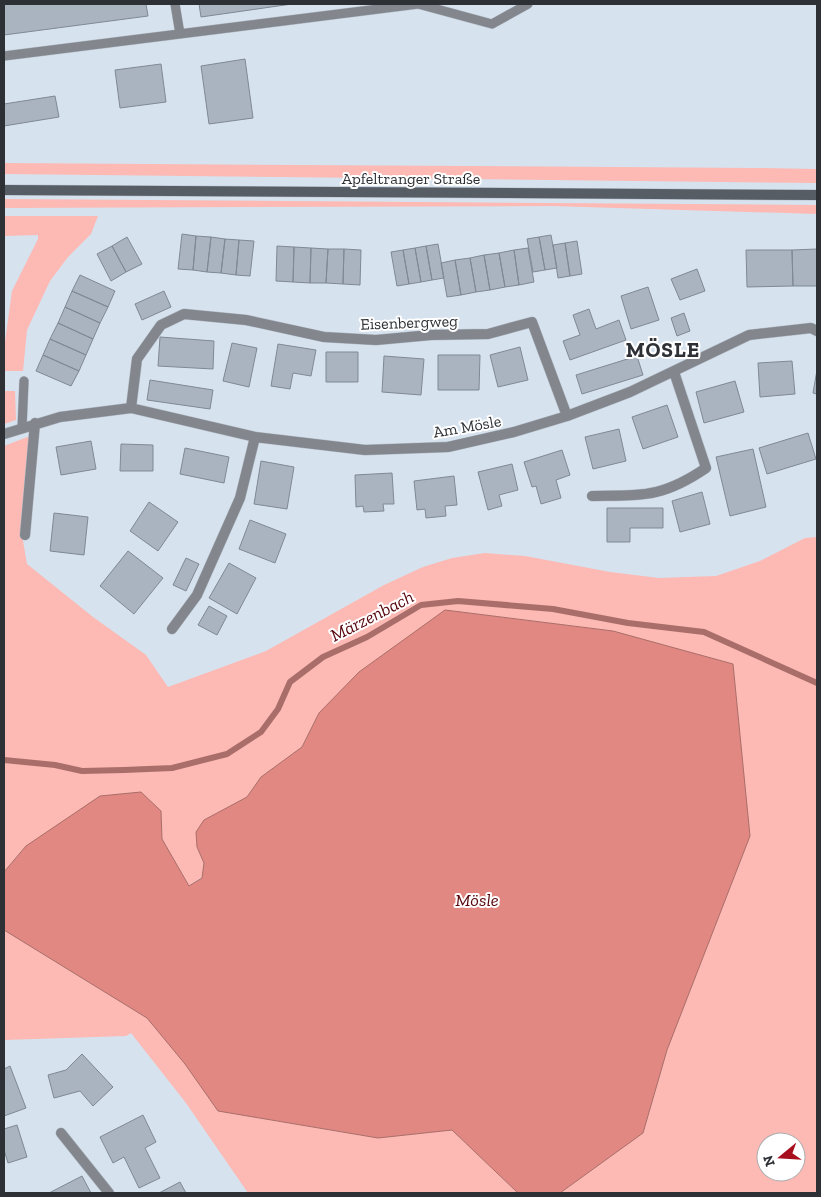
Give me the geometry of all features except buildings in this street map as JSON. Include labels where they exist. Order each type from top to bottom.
[{"type":"street","name":"Apfeltranger Straße","points":[[4,190],[817,195]]},
{"type":"street","name":"Eisenbergweg","points":[[131,408],[137,359],[161,325],[184,314],[246,320],[324,337],[376,340],[432,334],[488,334],[532,322],[567,416]]},
{"type":"street","name":"Am Mösle","points":[[4,434],[35,423],[60,417],[131,408],[255,437],[365,450],[448,447],[514,432],[567,416],[630,392],[748,335],[811,328],[817,331]]},
{"type":"street","points":[[592,496],[653,495],[685,483],[706,468],[674,372]]},
{"type":"street","points":[[25,535],[35,423]]},
{"type":"street","points":[[172,629],[198,595],[236,507],[255,437]]},
{"type":"street","points":[[61,1132],[109,1193]]},
{"type":"lane","points":[[176,4],[180,34]]},
{"type":"lane","points":[[4,56],[418,4],[492,24],[528,4]]},
{"type":"lane","points":[[22,428],[24,381]]},
{"type":"shaded area","points":[[4,163],[817,169],[817,183],[4,174]]},
{"type":"shaded area","points":[[4,199],[817,205],[817,214],[552,206],[4,208]]},
{"type":"shaded area","points":[[4,216],[98,216],[91,234],[68,257],[50,281],[27,330],[23,371],[4,371],[4,349],[12,291],[38,239],[38,235],[4,236]]},
{"type":"shaded area","points":[[4,391],[15,391],[16,420],[4,424]]},
{"type":"shaded area","points":[[30,436],[22,535],[27,564],[93,617],[146,655],[168,687],[266,651],[384,585],[423,567],[452,558],[485,553],[525,556],[610,572],[659,578],[716,576],[760,561],[805,538],[817,537],[817,1193],[560,1193],[643,1133],[667,1050],[319,713],[302,747],[261,777],[247,797],[227,809],[197,847],[204,863],[202,877],[189,886],[162,839],[161,811],[26,846],[4,872],[4,446]]},
{"type":"shaded area","points":[[4,930],[147,1018],[185,1064],[218,1111],[378,1138],[452,1130],[518,1193],[248,1193],[186,1103],[131,1033],[126,1036],[4,1040]]},
{"type":"water","name":"Mösle","points":[[445,610],[613,631],[733,664],[750,836],[667,1050],[643,1133],[560,1193],[518,1193],[452,1130],[378,1138],[218,1111],[185,1064],[147,1018],[4,930],[4,872],[26,846],[100,796],[141,792],[161,811],[162,839],[189,886],[202,878],[204,863],[197,847],[196,832],[204,820],[247,797],[261,777],[302,747],[319,713],[359,672]]},
{"type":"waterway","name":"Märzenbach","points":[[4,760],[55,765],[82,771],[124,770],[172,768],[227,754],[261,732],[278,709],[290,682],[323,657],[367,637],[421,605],[458,601],[553,609],[628,623],[704,632],[817,683]]},
{"type":"district","name":"MÖSLE","points":[[663,350]]}]
